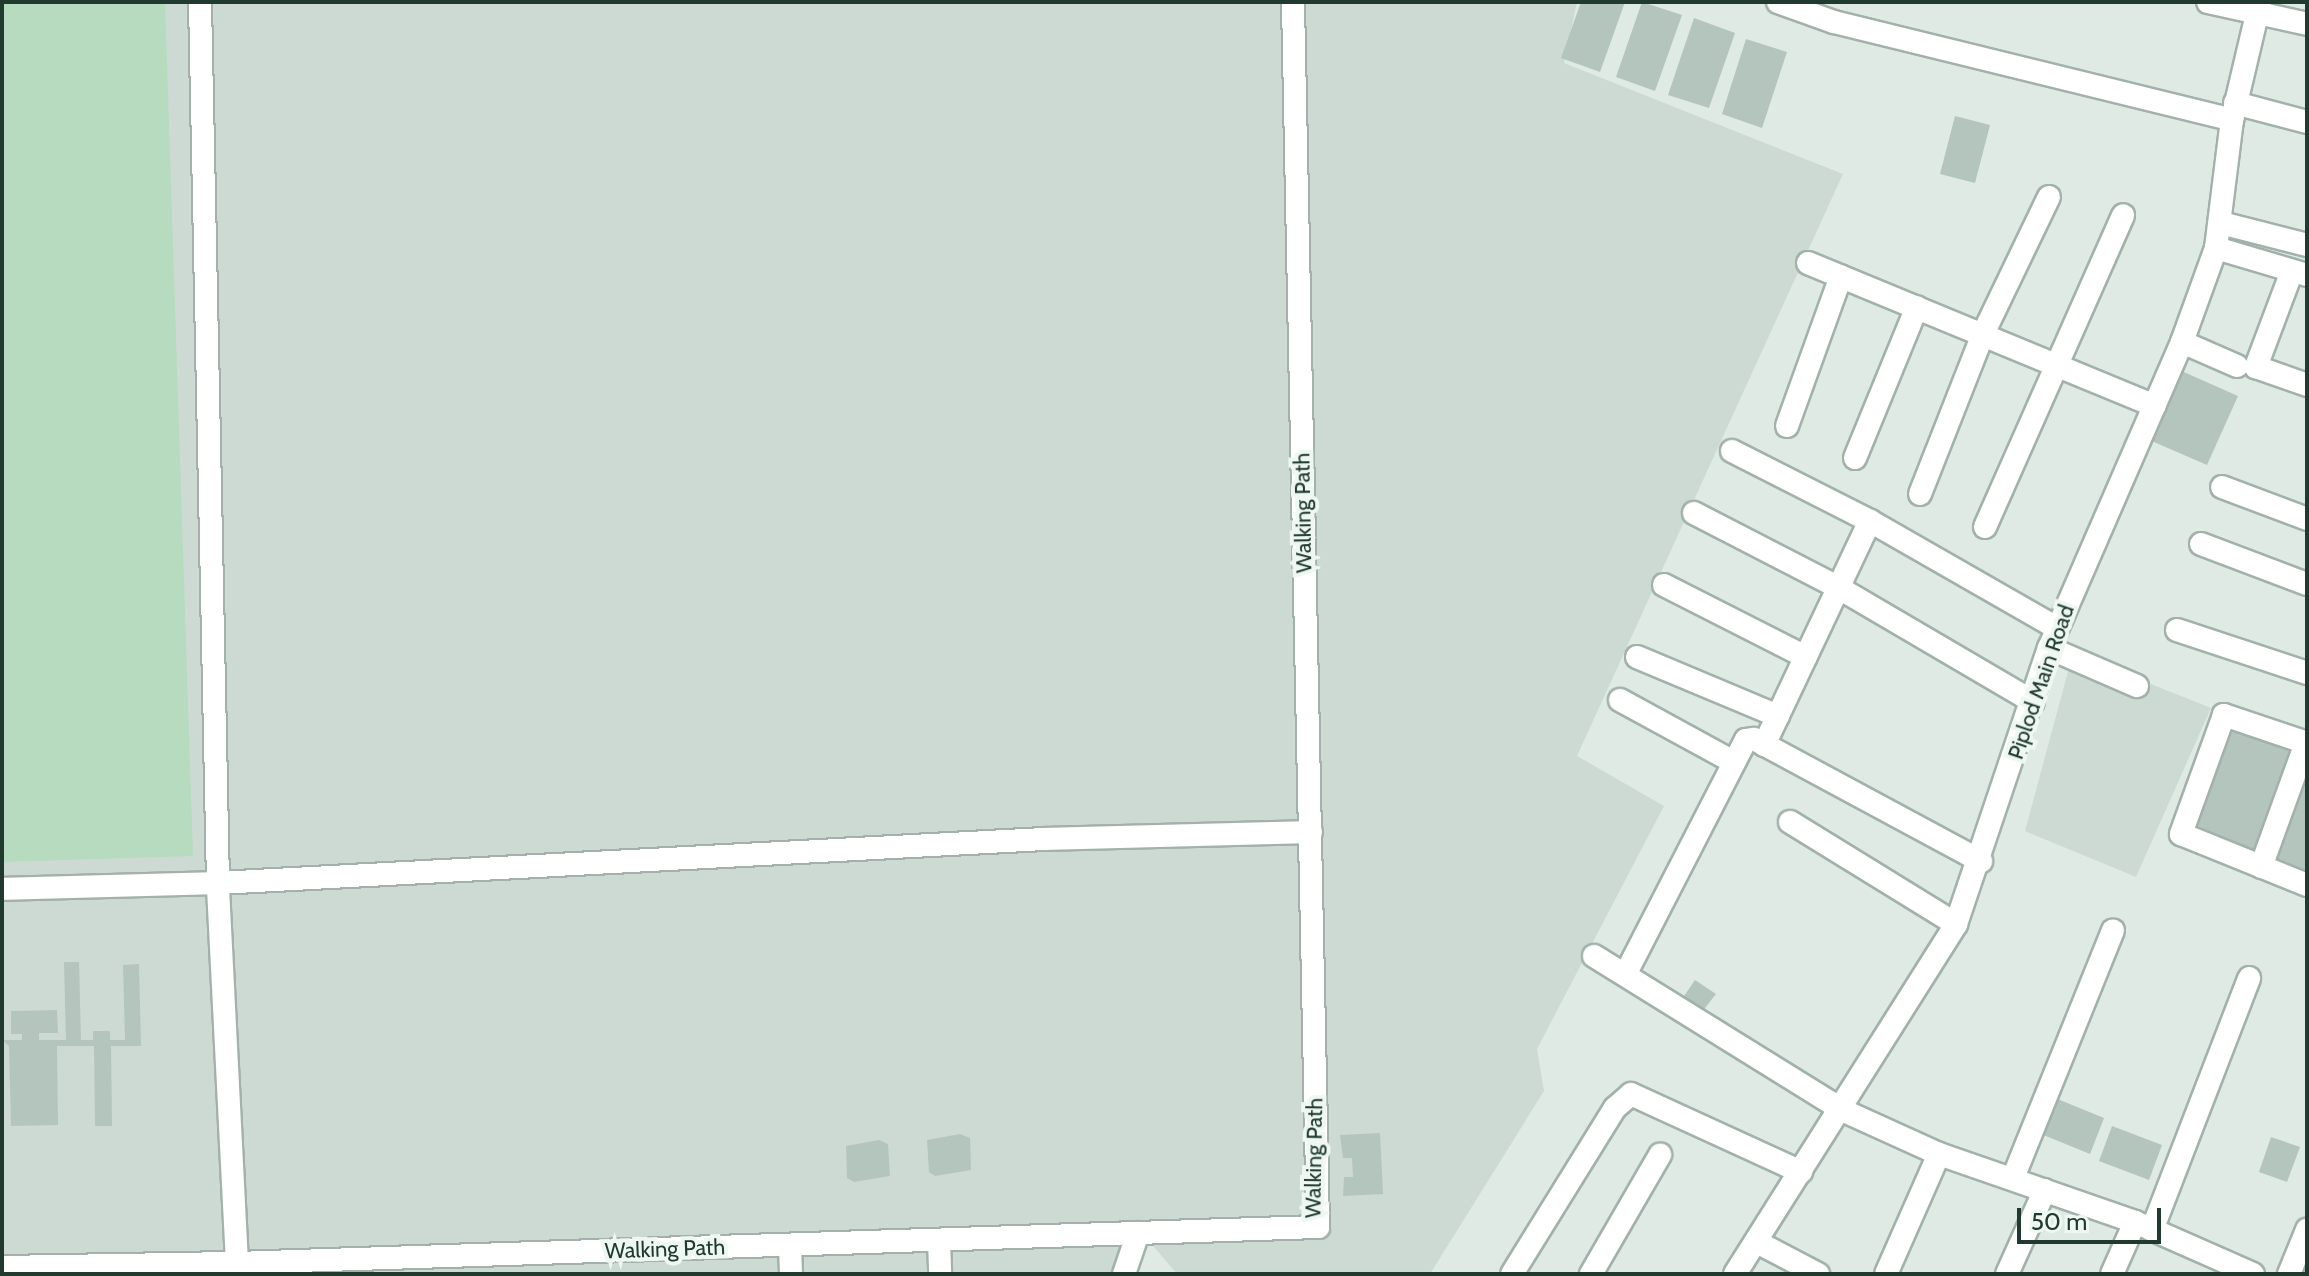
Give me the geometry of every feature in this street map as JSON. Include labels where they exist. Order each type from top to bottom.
[{"type":"street","points":[[200,2],[218,883],[238,1269]]},
{"type":"street","name":"Walking Path","points":[[2,1267],[238,1269],[790,1245],[1318,1227],[1293,2]]},
{"type":"street","points":[[1778,2],[1834,22],[2234,111],[2307,122]]},
{"type":"street","points":[[2208,2],[2259,8],[2307,24]]},
{"type":"street","name":"Piplod Main Road","points":[[1735,1274],[1842,1110],[1956,924],[1981,861],[2053,638],[2182,342],[2216,248],[2234,111],[2259,8]]},
{"type":"street","points":[[1920,494],[1983,334],[2049,197]]},
{"type":"street","points":[[1985,527],[2123,215]]},
{"type":"street","points":[[2221,223],[2307,245]]},
{"type":"street","points":[[2216,248],[2300,273],[2256,367],[2307,385]]},
{"type":"street","points":[[1808,263],[2155,406]]},
{"type":"street","points":[[1787,426],[1841,276]]},
{"type":"street","points":[[1855,458],[1917,307]]},
{"type":"street","points":[[2182,342],[2237,366]]},
{"type":"street","points":[[1732,451],[1870,521],[2053,638],[2137,686]]},
{"type":"street","points":[[2222,487],[2307,519]]},
{"type":"street","points":[[1694,513],[1839,588],[2033,702]]},
{"type":"street","points":[[1764,745],[1870,521]]},
{"type":"street","points":[[2201,544],[2307,584]]},
{"type":"street","points":[[1664,585],[1806,657]]},
{"type":"street","points":[[2177,630],[2307,673]]},
{"type":"street","points":[[1637,657],[1778,716]]},
{"type":"street","points":[[1620,700],[1732,761]]},
{"type":"street","points":[[2261,867],[2307,743],[2229,714],[2217,732],[2181,834],[2261,867],[2307,885]]},
{"type":"street","points":[[1626,973],[1732,761],[1746,740],[1764,745],[1981,861]]},
{"type":"street","points":[[1790,822],[1956,924]]},
{"type":"street","points":[[2,889],[218,883],[1044,839],[1310,833]]},
{"type":"street","points":[[2013,1178],[2113,930]]},
{"type":"street","points":[[1594,956],[1626,973],[1842,1110],[1939,1154],[2143,1226],[2227,1270],[2253,1274]]},
{"type":"street","points":[[2112,1274],[2143,1226],[2249,978]]},
{"type":"street","points":[[1519,1271],[1615,1108],[1631,1094],[1801,1172]]},
{"type":"street","points":[[1886,1274],[1939,1154]]},
{"type":"street","points":[[1591,1274],[1660,1155]]},
{"type":"street","points":[[2007,1274],[2045,1190]]},
{"type":"street","points":[[2289,1274],[2307,1230]]},
{"type":"street","points":[[1124,1274],[1138,1233]]},
{"type":"street","points":[[939,1240],[940,1274]]},
{"type":"street","points":[[1757,1242],[1808,1272]]},
{"type":"street","points":[[790,1245],[791,1274]]},
{"type":"shaded area","points":[[2,2],[1577,2],[1564,63],[1843,174],[1577,756],[1664,806],[1537,1049],[1544,1091],[1430,1274],[1177,1274],[1149,1241],[1136,1274],[2,1274]]},
{"type":"shaded area","points":[[2073,653],[2211,708],[2136,877],[2025,831]]},
{"type":"green space","points":[[2,2],[165,2],[193,856],[2,862]]},
{"type":"building","points":[[1581,2],[1625,2],[1600,72],[1561,58]]},
{"type":"building","points":[[1642,2],[1682,15],[1655,91],[1616,77]]},
{"type":"building","points":[[1694,18],[1735,33],[1709,108],[1668,95]]},
{"type":"building","points":[[1746,39],[1787,52],[1762,128],[1722,114]]},
{"type":"building","points":[[1955,116],[1990,125],[1975,183],[1940,174]]},
{"type":"building","points":[[2177,369],[2238,396],[2207,465],[2147,439]]},
{"type":"building","points":[[2222,706],[2307,740],[2307,892],[2170,837]]},
{"type":"building","points":[[64,962],[79,962],[81,1040],[93,1040],[93,1031],[110,1031],[110,1040],[125,1040],[123,965],[139,964],[141,1046],[111,1046],[112,1126],[95,1126],[94,1046],[57,1046],[58,1125],[11,1126],[9,1046],[2,1040],[22,1040],[22,1034],[11,1034],[11,1011],[57,1010],[58,1033],[39,1033],[39,1040],[66,1040]]},
{"type":"building","points":[[1695,980],[1716,994],[1698,1017],[1678,1005]]},
{"type":"building","points":[[2055,1098],[2104,1118],[2090,1154],[2041,1134]]},
{"type":"building","points":[[2112,1126],[2162,1145],[2149,1180],[2099,1161]]},
{"type":"building","points":[[1380,1133],[1383,1194],[1343,1196],[1344,1177],[1353,1177],[1352,1158],[1343,1158],[1340,1135]]},
{"type":"building","points":[[960,1134],[970,1138],[971,1170],[935,1176],[929,1172],[927,1140]]},
{"type":"building","points":[[2271,1137],[2300,1147],[2287,1182],[2259,1172]]},
{"type":"building","points":[[879,1140],[888,1144],[890,1176],[854,1182],[847,1178],[846,1146]]}]
